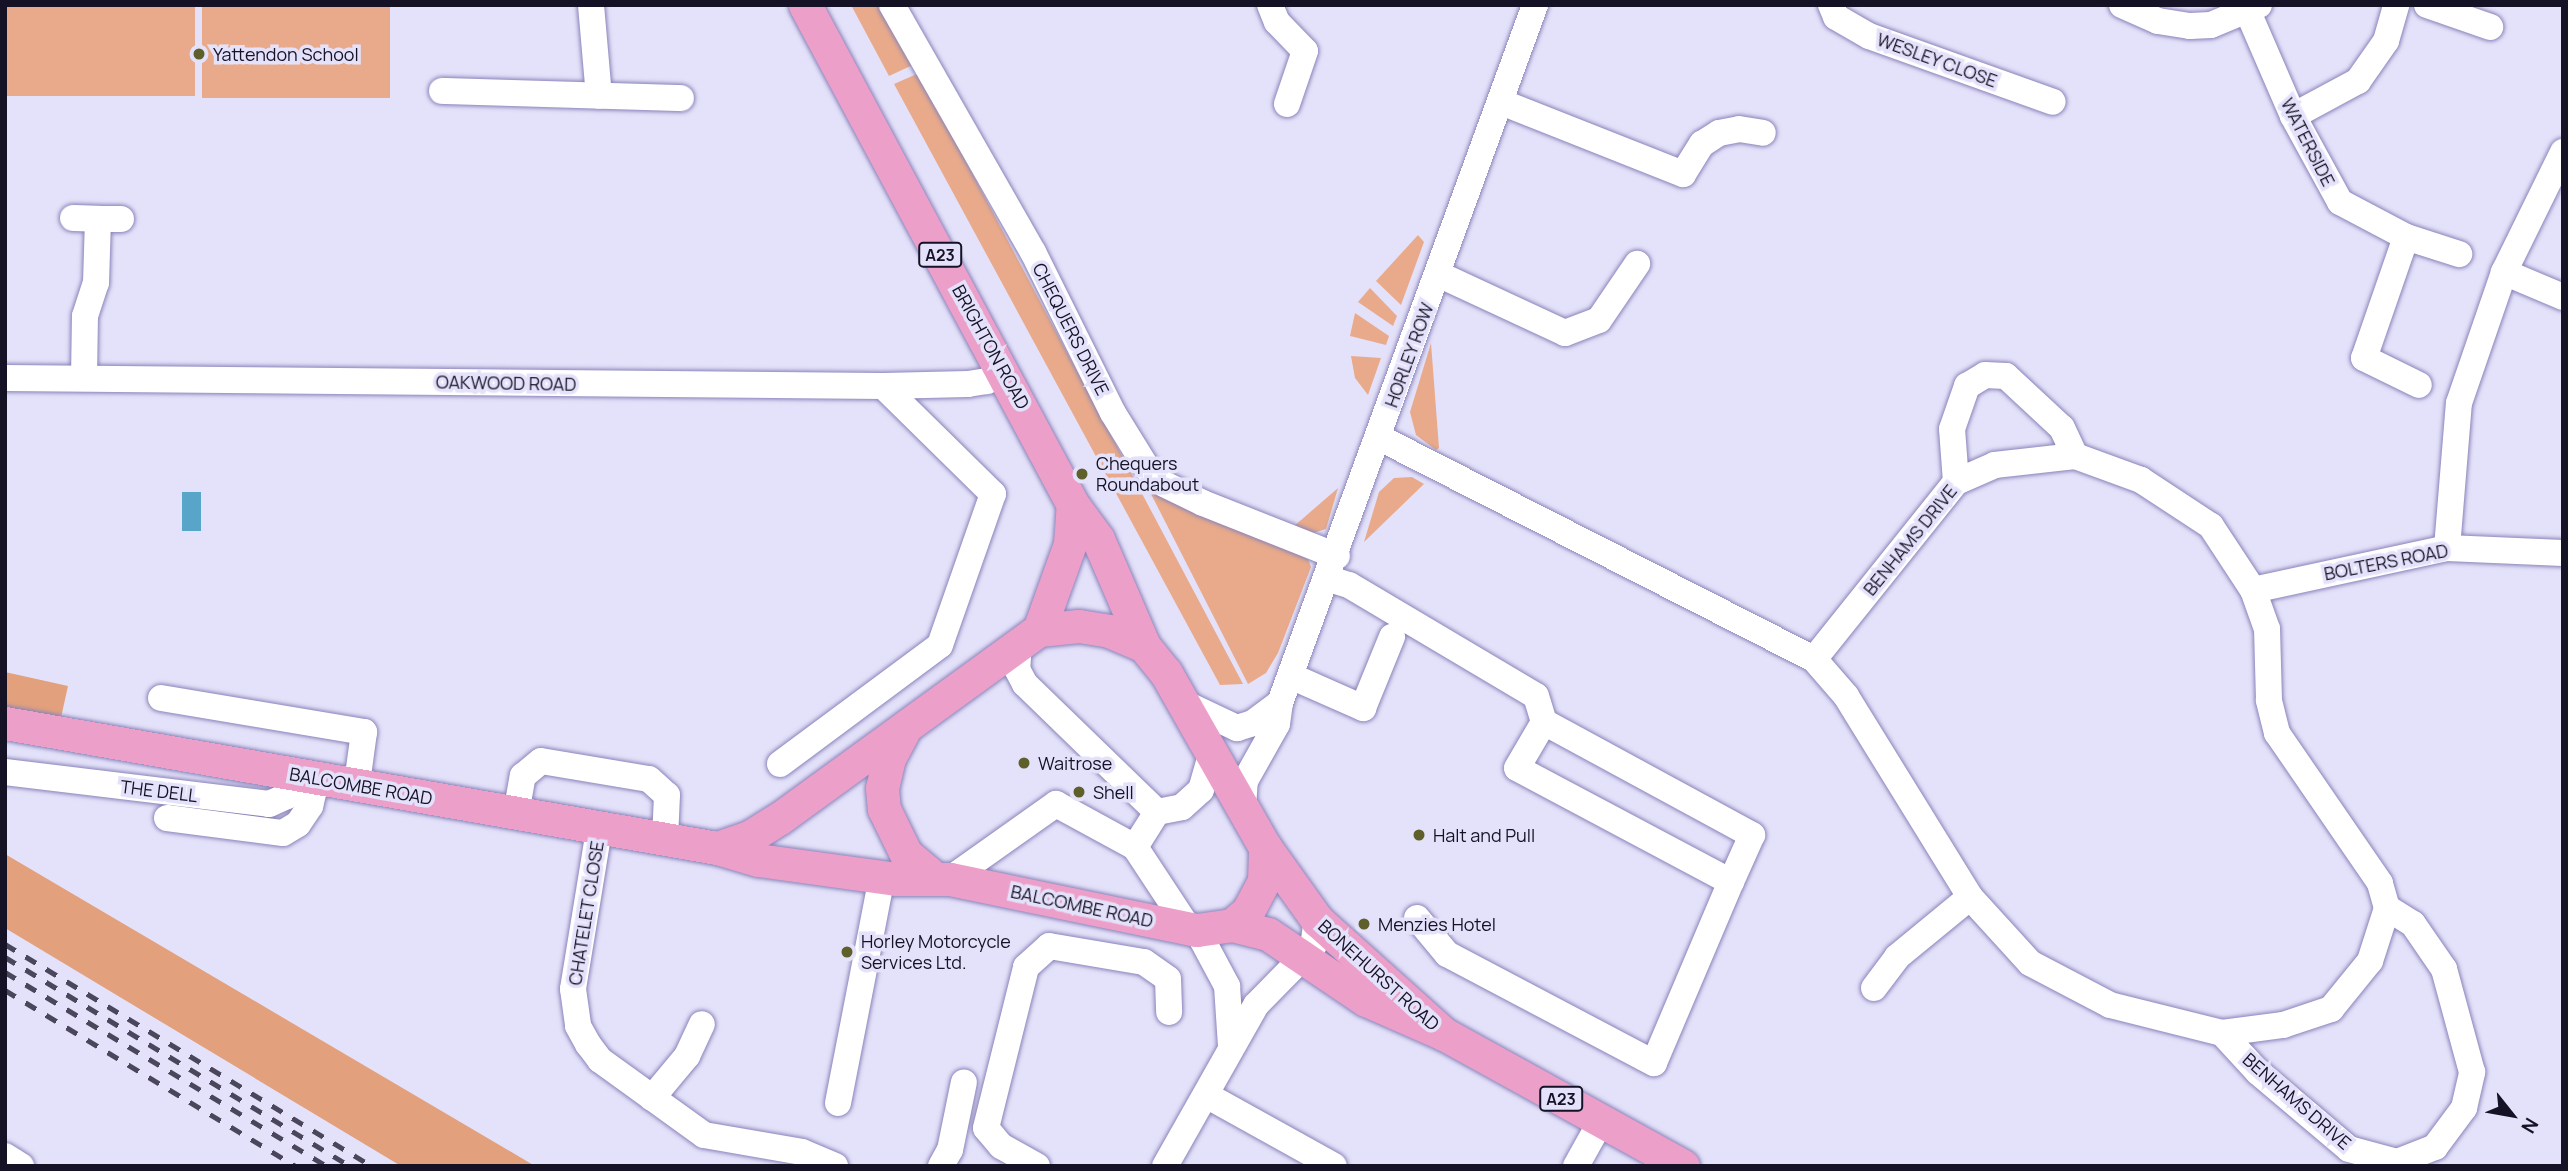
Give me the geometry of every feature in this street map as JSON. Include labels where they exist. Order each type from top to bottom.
[{"type":"main road","name":"BRIGHTON ROAD","points":[[805,5],[1004,371],[1073,505],[1098,539],[1144,646],[1184,703],[1211,755],[1265,846]]},
{"type":"main road","points":[[1029,636],[1070,544],[1073,505]]},
{"type":"main road","points":[[1029,636],[1079,626],[1109,631],[1144,646]]},
{"type":"main road","name":"BALCOMBE ROAD","points":[[717,848],[751,836],[780,818],[876,747],[903,732],[1029,636]]},
{"type":"main road","name":"BALCOMBE ROAD","points":[[5,723],[357,783],[599,830],[717,848],[795,865],[881,877],[941,877],[1193,929],[1232,925]]},
{"type":"main road","name":"BALCOMBE ROAD","points":[[903,732],[887,768],[882,788],[884,809],[906,854],[941,877]]},
{"type":"main road","points":[[780,818],[781,841],[795,865]]},
{"type":"main road","points":[[1232,925],[1258,896],[1266,867],[1265,846]]},
{"type":"main road","name":"BONEHURST ROAD","points":[[1265,846],[1317,920],[1444,1034]]},
{"type":"main road","name":"BONEHURST ROAD","points":[[1232,925],[1268,934],[1366,1000],[1444,1034],[1683,1166]]},
{"type":"street","points":[[591,5],[599,96]]},
{"type":"street","name":"CHEQUERS DRIVE","points":[[892,5],[1033,252],[1113,413],[1147,468],[1164,484],[1333,567],[1461,648],[1536,696],[1544,722]]},
{"type":"street","points":[[1270,5],[1277,22],[1305,51],[1287,104]]},
{"type":"street","name":"HORLEY ROW","points":[[1243,807],[1245,781],[1277,724],[1280,703],[1293,677],[1535,5]]},
{"type":"street","name":"WESLEY CLOSE","points":[[1831,5],[1836,17],[1869,36],[2053,102]]},
{"type":"street","points":[[2122,5],[2158,21],[2190,26],[2211,25],[2253,9]]},
{"type":"street","points":[[2293,116],[2358,81],[2386,41],[2396,5]]},
{"type":"street","points":[[2427,5],[2490,27]]},
{"type":"street","name":"WATERSIDE","points":[[2253,9],[2293,116],[2340,202],[2406,237],[2459,254]]},
{"type":"street","points":[[442,91],[681,98]]},
{"type":"street","points":[[1501,102],[1683,174],[1702,144],[1719,133],[1739,129],[1763,133]]},
{"type":"street","points":[[2446,548],[2459,403],[2504,272],[2563,152]]},
{"type":"street","points":[[84,378],[85,316],[96,283],[97,219]]},
{"type":"street","points":[[2406,237],[2364,358],[2419,384]]},
{"type":"street","points":[[1438,274],[1565,333],[1600,320],[1637,264]]},
{"type":"street","points":[[2504,272],[2563,297]]},
{"type":"street","name":"OAKWOOD ROAD","points":[[5,378],[883,386],[968,384],[987,381],[1004,371]]},
{"type":"street","points":[[1956,482],[1952,429],[1967,386],[1985,375],[2006,376],[2062,428],[2076,456]]},
{"type":"street","points":[[780,764],[940,645],[993,494],[883,386]]},
{"type":"street","name":"BENHAMS DRIVE","points":[[1380,438],[1814,659],[1846,696],[1970,897],[2030,963],[2110,1005],[2222,1033],[2283,1025],[2331,1009],[2370,961],[2387,908],[2381,883],[2277,733],[2269,700],[2267,629],[2253,590],[2211,526],[2141,480],[2076,456],[1995,464],[1956,482],[1814,659]]},
{"type":"street","name":"BOLTERS ROAD","points":[[2253,590],[2446,548],[2563,553]]},
{"type":"street","points":[[1029,636],[1017,669],[1025,684],[1157,812]]},
{"type":"street","points":[[1293,677],[1363,708],[1392,637]]},
{"type":"street","points":[[161,698],[364,732],[357,783]]},
{"type":"street","name":"HORLEY ROW","points":[[1184,703],[1237,728],[1253,723],[1280,703]]},
{"type":"street","points":[[1417,918],[1447,954],[1654,1062],[1752,835],[1544,722],[1517,768],[1731,882]]},
{"type":"street","points":[[1135,847],[1157,812],[1182,807],[1201,790],[1211,755]]},
{"type":"street","points":[[516,814],[523,776],[541,761],[649,779],[667,795],[665,839]]},
{"type":"street","name":"THE DELL","points":[[5,772],[269,804],[287,796],[307,776]]},
{"type":"street","points":[[167,818],[283,833],[298,824],[310,806],[307,776]]},
{"type":"street","points":[[941,877],[1056,804],[1135,847],[1193,929],[1227,986],[1231,1046]]},
{"type":"street","name":"CHATELET CLOSE","points":[[599,830],[573,1009],[578,1026],[600,1060],[705,1135],[803,1152],[835,1166]]},
{"type":"street","points":[[838,1103],[881,877]]},
{"type":"street","points":[[1874,988],[1896,957],[1970,897]]},
{"type":"street","name":"BENHAMS DRIVE","points":[[2222,1033],[2258,1072],[2348,1149],[2397,1162],[2435,1147],[2464,1108],[2472,1072],[2444,969],[2413,924],[2387,908]]},
{"type":"street","points":[[1166,1166],[1256,1005],[1313,947],[1317,920]]},
{"type":"street","points":[[1037,1166],[1001,1146],[986,1128],[1026,967],[1049,946],[1144,962],[1168,979],[1169,1012]]},
{"type":"street","points":[[652,1098],[687,1056],[702,1024]]},
{"type":"street","points":[[941,1166],[950,1150],[964,1082]]},
{"type":"street","points":[[1206,1095],[1334,1166]]},
{"type":"street","points":[[1576,1166],[1601,1121]]},
{"type":"street","points":[[5,1156],[21,1166]]},
{"type":"shaded area","points":[[5,5],[195,5],[195,96],[5,96]]},
{"type":"shaded area","points":[[202,5],[390,5],[390,98],[202,98]]},
{"type":"shaded area","points":[[851,5],[884,5],[915,64],[889,76]]},
{"type":"shaded area","points":[[919,73],[1243,684],[1220,685],[894,84]]},
{"type":"shaded area","points":[[1418,235],[1424,242],[1401,305],[1376,281]]},
{"type":"shaded area","points":[[1370,288],[1397,316],[1393,326],[1358,302]]},
{"type":"shaded area","points":[[1355,313],[1389,336],[1386,345],[1350,336]]},
{"type":"shaded area","points":[[1431,343],[1439,448],[1436,450],[1416,435],[1410,412]]},
{"type":"shaded area","points":[[1351,356],[1381,358],[1368,395],[1355,378]]},
{"type":"shaded area","points":[[1412,477],[1424,484],[1364,542],[1379,492],[1394,478]]},
{"type":"shaded area","points":[[1338,488],[1326,529],[1313,533],[1293,527]]},
{"type":"shaded area","points":[[1149,490],[1308,559],[1311,567],[1278,653],[1266,673],[1248,684]]},
{"type":"shaded area","points":[[5,672],[68,686],[60,722],[5,712]]},
{"type":"shaded area","points":[[5,854],[535,1166],[401,1166],[5,928]]},
{"type":"water","points":[[182,492],[201,492],[201,531],[182,531]]},
{"type":"railway","points":[[5,944],[372,1166]]},
{"type":"railway","points":[[5,957],[350,1166]]},
{"type":"railway","points":[[5,972],[326,1166]]},
{"type":"railway","points":[[5,990],[296,1166]]},
{"type":"place","name":"Yattendon School","points":[[199,54]]},
{"type":"place","name":"Chequers Roundabout","points":[[1082,474]]},
{"type":"place","name":"Waitrose","points":[[1024,763]]},
{"type":"place","name":"Shell","points":[[1079,792]]},
{"type":"place","name":"Halt and Pull","points":[[1419,835]]},
{"type":"place","name":"Menzies Hotel","points":[[1364,924]]},
{"type":"place","name":"Horley Motorcycle Services Ltd.","points":[[847,952]]}]
